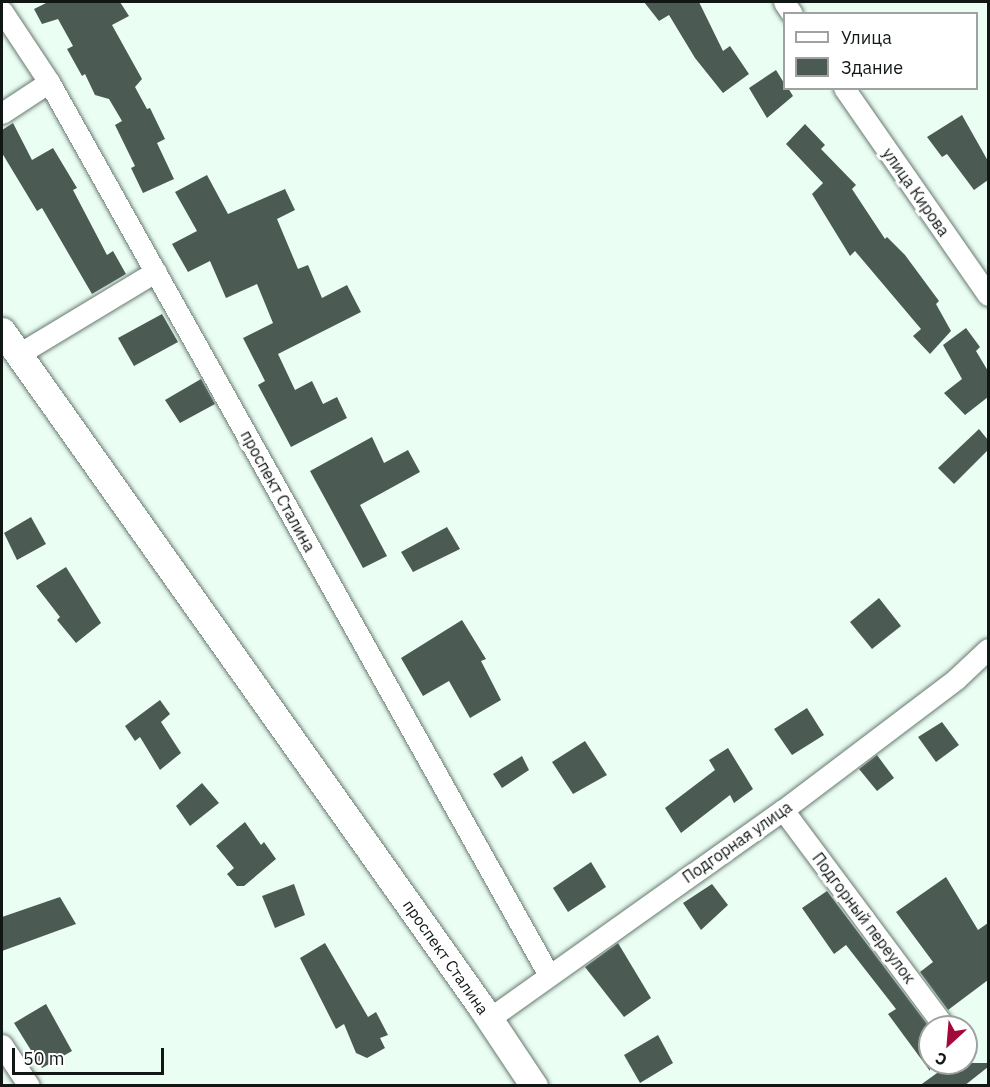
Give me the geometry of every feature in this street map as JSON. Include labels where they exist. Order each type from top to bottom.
[{"type":"street","name":"проспект Сталина","points":[[2,11],[49,82],[549,975]]},
{"type":"street","points":[[2,113],[49,82]]},
{"type":"street","name":"улица Кирова","points":[[845,90],[988,295]]},
{"type":"street","points":[[17,355],[156,271]]},
{"type":"street","name":"проспект Сталина","points":[[2,331],[482,1008],[528,1084]]},
{"type":"street","name":"Подгорная улица","points":[[482,1008],[490,1018],[783,810],[956,680],[988,649]]},
{"type":"street","name":"Подгорный переулок","points":[[783,810],[936,1015]]},
{"type":"street","points":[[2,1045],[29,1086]]},
{"type":"building","points":[[48,2],[120,2],[129,16],[112,25],[142,79],[135,87],[147,109],[150,108],[165,139],[157,143],[174,179],[143,193],[131,168],[135,166],[115,125],[122,121],[109,99],[95,95],[85,74],[82,76],[67,49],[73,46],[58,19],[42,24],[34,9]]},
{"type":"building","points":[[644,2],[699,2],[723,51],[730,46],[749,74],[723,93],[695,58],[669,15],[659,21]]},
{"type":"building","points":[[776,70],[783,81],[783,90],[789,90],[793,96],[767,118],[749,88]]},
{"type":"building","points":[[962,115],[988,161],[988,180],[974,190],[947,154],[942,157],[927,137]]},
{"type":"building","points":[[13,123],[32,160],[53,148],[77,188],[73,190],[107,255],[113,251],[126,274],[92,294],[42,208],[37,211],[2,153],[2,130]]},
{"type":"building","points":[[805,124],[825,145],[821,149],[856,185],[852,189],[885,239],[887,237],[905,255],[939,301],[936,304],[951,331],[930,354],[913,336],[921,329],[855,251],[850,256],[812,194],[823,183],[786,144]]},
{"type":"building","points":[[207,175],[228,214],[285,189],[295,210],[277,219],[298,269],[308,265],[322,298],[347,285],[361,312],[278,354],[295,390],[312,381],[323,404],[337,397],[347,418],[291,447],[258,385],[265,381],[243,338],[273,323],[257,284],[226,298],[210,261],[188,272],[172,244],[197,231],[175,192]]},
{"type":"building","points":[[162,314],[178,342],[134,366],[118,338]]},
{"type":"building","points":[[966,328],[980,347],[976,351],[988,371],[988,397],[965,415],[944,393],[962,379],[943,345]]},
{"type":"building","points":[[201,379],[215,404],[180,423],[165,400]]},
{"type":"building","points":[[979,429],[988,440],[988,450],[954,484],[938,468]]},
{"type":"building","points":[[372,437],[384,463],[408,450],[420,472],[360,505],[387,556],[363,568],[310,471]]},
{"type":"building","points":[[31,517],[46,544],[17,560],[4,533]]},
{"type":"building","points":[[447,527],[460,549],[413,572],[401,552]]},
{"type":"building","points":[[66,567],[101,623],[76,643],[57,620],[60,617],[36,586]]},
{"type":"building","points":[[879,598],[901,626],[872,649],[850,622]]},
{"type":"building","points":[[462,620],[486,659],[481,661],[501,700],[470,718],[449,681],[423,696],[401,658]]},
{"type":"building","points":[[160,700],[170,714],[161,722],[181,753],[160,770],[140,737],[135,741],[125,726]]},
{"type":"building","points":[[807,708],[824,735],[792,755],[774,729]]},
{"type":"building","points":[[942,722],[959,745],[936,762],[918,737]]},
{"type":"building","points":[[585,741],[607,775],[573,794],[552,762]]},
{"type":"building","points":[[728,748],[753,789],[734,803],[730,795],[681,833],[665,808],[715,770],[709,760]]},
{"type":"building","points":[[877,755],[894,778],[877,791],[859,769]]},
{"type":"building","points":[[522,756],[529,770],[502,788],[493,774]]},
{"type":"building","points":[[202,783],[219,803],[190,826],[176,806]]},
{"type":"building","points":[[245,822],[261,845],[264,842],[276,859],[244,886],[237,886],[227,874],[234,868],[216,846]]},
{"type":"building","points":[[591,862],[606,887],[568,912],[553,888]]},
{"type":"building","points":[[946,877],[978,930],[988,923],[988,980],[948,1010],[920,972],[933,962],[896,912]]},
{"type":"building","points":[[294,884],[305,915],[275,928],[262,896]]},
{"type":"building","points":[[712,884],[728,905],[701,930],[683,903]]},
{"type":"building","points":[[827,891],[920,1015],[918,1015],[918,1055],[888,1014],[896,1009],[846,945],[834,954],[802,908]]},
{"type":"building","points":[[60,897],[76,924],[2,951],[2,917]]},
{"type":"building","points":[[325,943],[368,1017],[376,1012],[388,1035],[380,1038],[385,1048],[367,1058],[356,1053],[344,1024],[336,1029],[300,958]]},
{"type":"building","points":[[618,943],[651,998],[624,1017],[585,967]]},
{"type":"building","points":[[46,1004],[72,1051],[42,1068],[14,1023]]},
{"type":"building","points":[[658,1035],[673,1063],[640,1083],[624,1055]]},
{"type":"building","points":[[978,1063],[988,1063],[988,1067],[978,1075]]},
{"type":"building","points":[[934,1075],[978,1075],[964,1086],[919,1086]]}]
